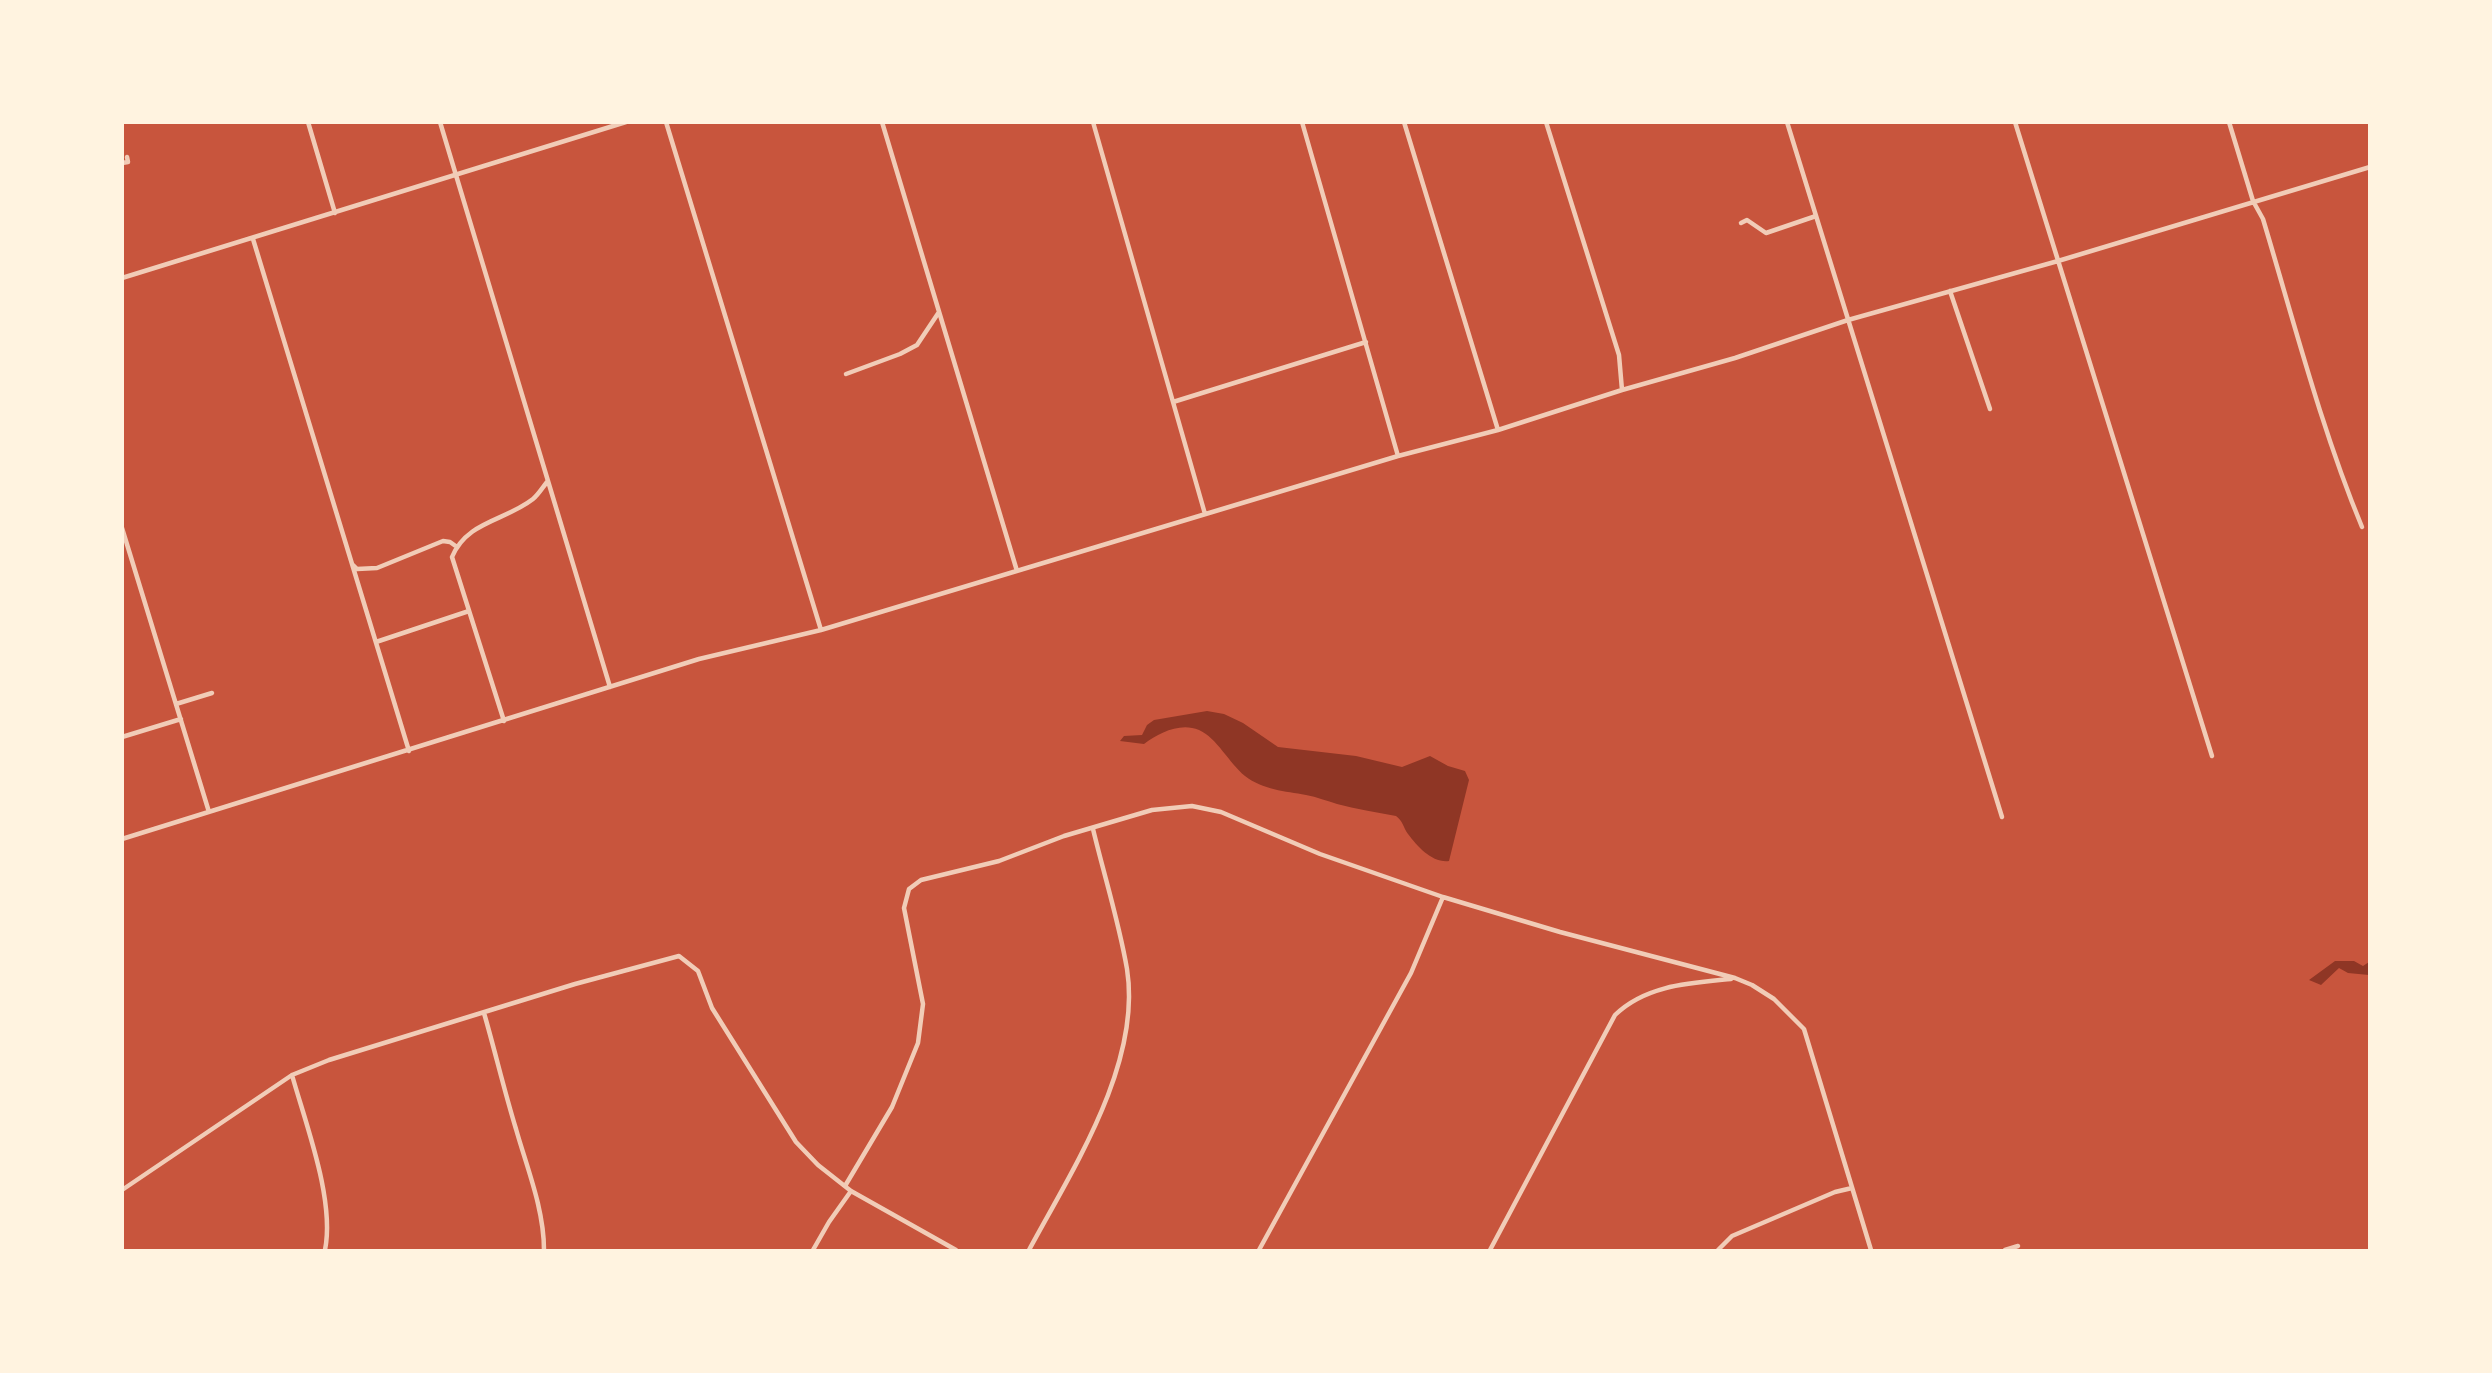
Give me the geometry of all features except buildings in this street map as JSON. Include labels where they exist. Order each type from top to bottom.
[{"type":"street","points":[[308,122],[335,214]]},
{"type":"street","points":[[440,122],[610,687]]},
{"type":"street","points":[[122,278],[626,122]]},
{"type":"street","points":[[666,122],[821,630]]},
{"type":"street","points":[[882,122],[1017,571]]},
{"type":"street","points":[[1093,122],[1205,514]]},
{"type":"street","points":[[1302,122],[1398,456]]},
{"type":"street","points":[[1404,122],[1498,430]]},
{"type":"street","points":[[1546,122],[1619,355],[1622,390]]},
{"type":"street","points":[[1787,122],[2001,817]]},
{"type":"street","points":[[2015,122],[2212,756]]},
{"type":"street","points":[[2229,122],[2253,201],[2263,219],[2350,499],[2362,527]]},
{"type":"street","points":[[122,163],[128,162],[127,157]]},
{"type":"street","points":[[122,839],[699,659],[821,630],[1398,456],[1498,430],[1622,390],[1735,358],[1848,320],[2058,261],[2370,167]]},
{"type":"street","points":[[1741,223],[1748,220],[1766,233],[1816,216]]},
{"type":"street","points":[[253,239],[409,751]]},
{"type":"street","points":[[1950,291],[1990,409]]},
{"type":"street","points":[[846,374],[917,345],[939,311]]},
{"type":"street","points":[[1173,401],[1366,342]]},
{"type":"street","points":[[504,721],[452,557],[457,547],[476,527],[533,499],[548,481]]},
{"type":"street","points":[[122,528],[209,812]]},
{"type":"street","points":[[352,565],[357,569],[377,568],[443,541],[457,547]]},
{"type":"street","points":[[376,642],[469,611]]},
{"type":"street","points":[[176,704],[212,693]]},
{"type":"street","points":[[122,737],[181,719]]},
{"type":"street","points":[[845,1186],[892,1107],[918,1043],[923,1004],[904,908],[909,889],[920,880],[999,861],[1064,836],[1153,810],[1192,806],[1221,812],[1320,853],[1443,897],[1560,932],[1735,978],[1774,999],[1804,1029],[1871,1251]]},
{"type":"street","points":[[1029,1251],[1113,1085],[1127,1021],[1127,970],[1093,829]]},
{"type":"street","points":[[1259,1251],[1411,973],[1443,897]]},
{"type":"street","points":[[122,1190],[292,1075],[329,1060],[575,984],[679,956],[698,971],[712,1008],[796,1142],[818,1165],[851,1191],[956,1251]]},
{"type":"street","points":[[1490,1251],[1615,1015],[1638,997],[1663,989],[1735,978]]},
{"type":"street","points":[[484,1013],[531,1177],[544,1235],[544,1251]]},
{"type":"street","points":[[292,1075],[323,1189],[327,1222],[325,1251]]},
{"type":"street","points":[[1718,1251],[1732,1236],[1835,1192],[1852,1188]]},
{"type":"street","points":[[813,1251],[851,1191]]},
{"type":"street","points":[[2005,1251],[2018,1247]]},
{"type":"shaded area","points":[[1207,711],[1224,714],[1243,723],[1278,747],[1356,756],[1402,767],[1430,756],[1448,766],[1465,771],[1469,780],[1449,861],[1426,853],[1396,816],[1274,789],[1252,781],[1239,771],[1212,739],[1199,730],[1177,728],[1144,744],[1120,741],[1124,736],[1142,735],[1147,725],[1154,720]]},
{"type":"shaded area","points":[[2335,961],[2354,961],[2363,966],[2369,962],[2369,975],[2348,973],[2339,968],[2321,985],[2309,980]]}]
